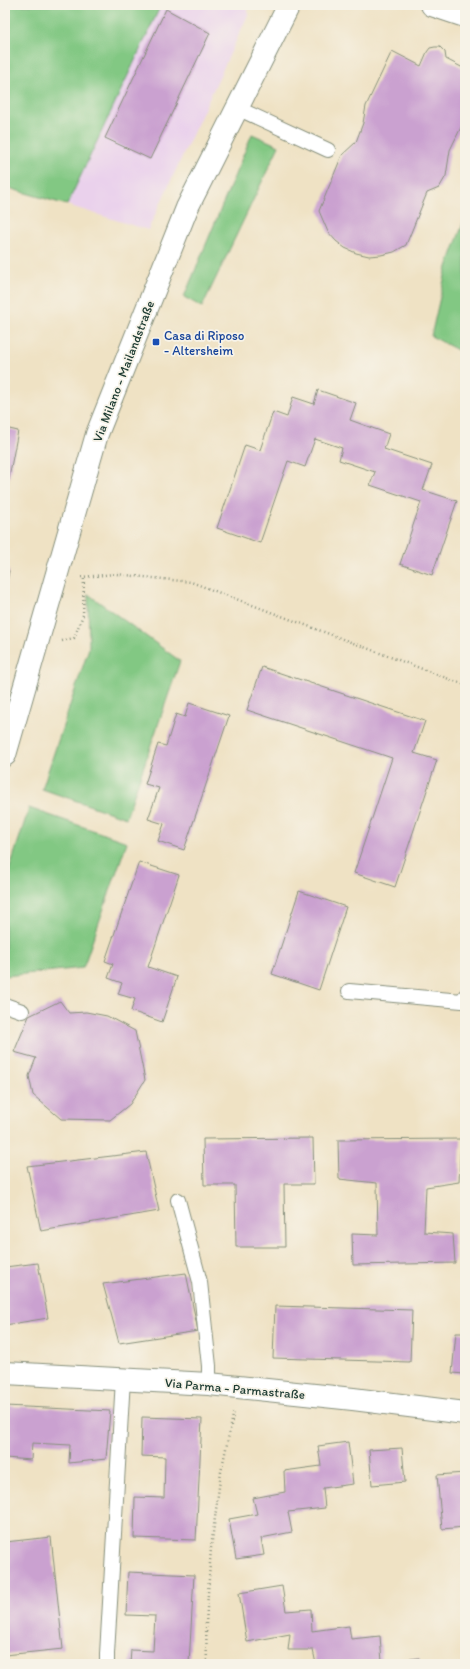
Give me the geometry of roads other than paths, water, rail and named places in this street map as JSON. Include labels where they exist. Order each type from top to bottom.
[{"type":"street","name":"Via Milano - Mailandstraße","points":[[5,755],[97,434],[187,208],[290,5]]},
{"type":"street","points":[[432,5],[465,16]]},
{"type":"street","name":"Via Parma - Parmastraße","points":[[5,1374],[208,1384],[465,1413]]},
{"type":"lane","points":[[237,108],[328,150]]},
{"type":"lane","points":[[350,991],[462,1001],[465,996]]},
{"type":"lane","points":[[5,1005],[22,1011]]},
{"type":"lane","points":[[178,1200],[200,1282],[208,1366],[208,1384]]},
{"type":"lane","points":[[107,1664],[123,1379]]},
{"type":"place","name":"Casa di Riposo - Altersheim","points":[[156,342]]}]
